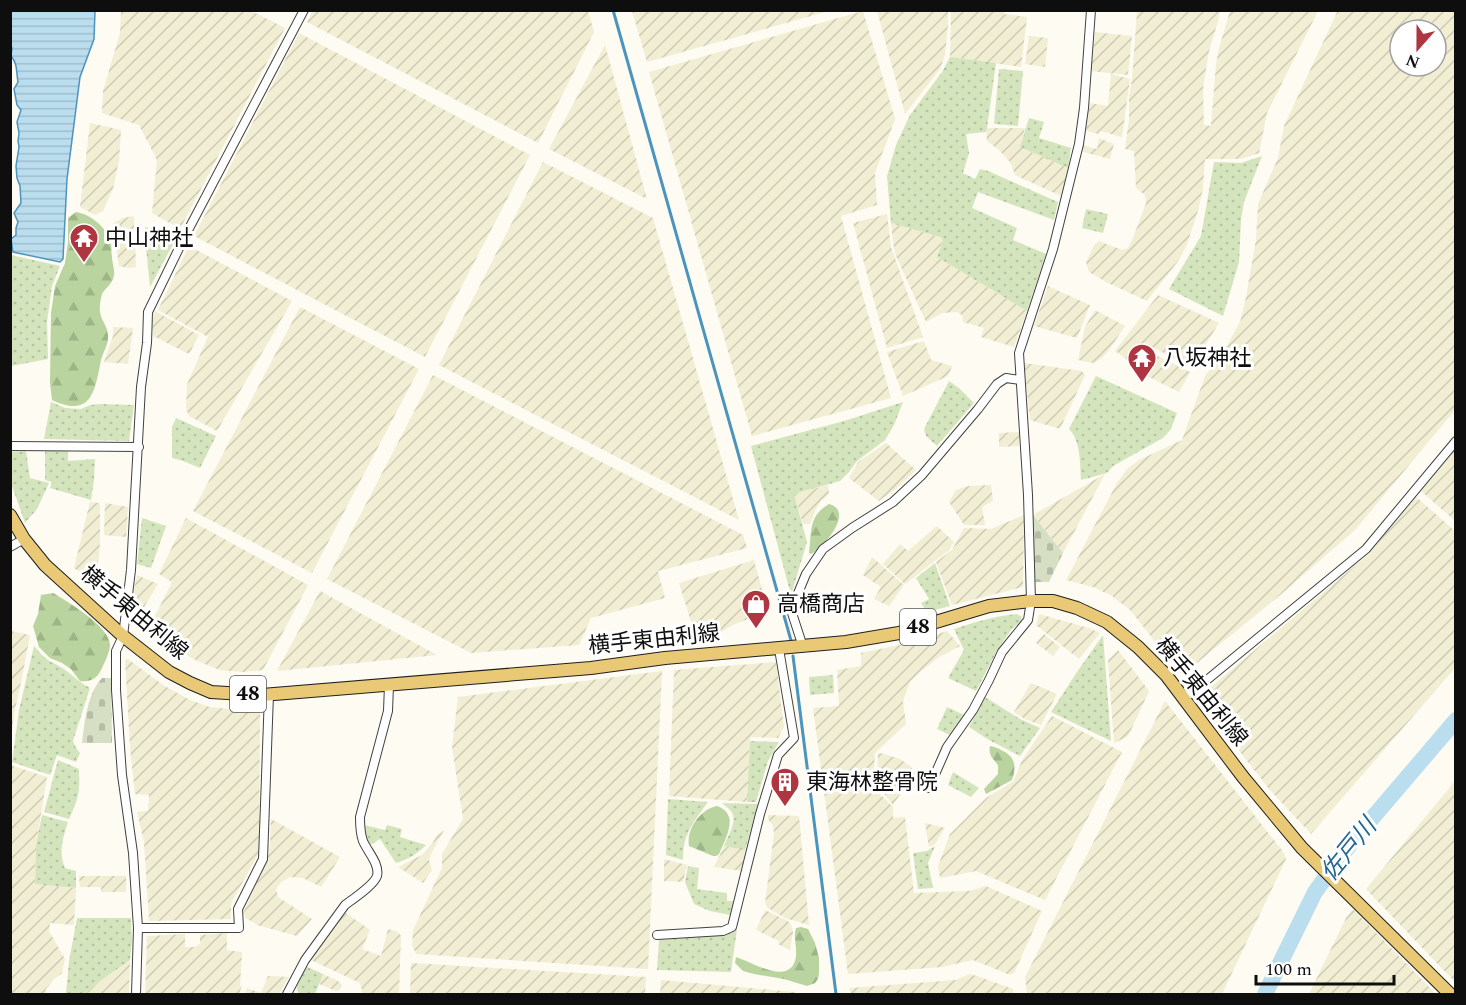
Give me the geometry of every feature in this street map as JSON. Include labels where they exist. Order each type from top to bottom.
[{"type":"main road","name":"横手東由利線","points":[[10,515],[24,539],[45,565],[123,636],[169,672],[212,692],[269,694],[591,668],[675,657],[846,642],[899,633],[989,606],[1031,601],[1053,602],[1077,608],[1107,622],[1138,647],[1159,668],[1185,698],[1243,777],[1302,848],[1450,994]]},
{"type":"street","points":[[136,994],[138,928],[134,853],[122,775],[116,690],[116,651],[123,636],[131,570],[141,387],[147,343],[148,312],[184,238],[304,10]]},
{"type":"street","points":[[929,788],[947,747],[973,710],[1002,652],[1028,620],[1031,601],[1028,489],[1019,353],[1053,249],[1079,144],[1084,108],[1090,10]]},
{"type":"street","points":[[803,647],[791,610],[806,574],[823,549],[893,502],[922,475],[997,384],[1006,378],[1020,380]]},
{"type":"street","points":[[1185,698],[1366,549],[1455,441]]},
{"type":"street","points":[[10,446],[139,447]]},
{"type":"street","points":[[10,548],[24,539]]},
{"type":"street","points":[[657,935],[723,931],[732,927],[760,814],[778,755],[794,738],[779,649]]},
{"type":"street","points":[[287,994],[305,960],[345,905],[377,875],[377,867],[363,840],[360,817],[388,711],[389,685]]},
{"type":"street","points":[[138,928],[239,928],[238,909],[263,859],[269,694]]},
{"type":"shaded area","points":[[313,10],[588,11],[594,32],[538,143],[307,22]]},
{"type":"shaded area","points":[[632,10],[829,11],[647,62]]},
{"type":"shaded area","points":[[1338,10],[1455,11],[1455,410],[1355,530],[1182,675],[1130,610],[1112,596],[1093,587],[1066,580],[1117,483],[1127,469],[1139,460],[1182,440],[1205,376],[1228,344],[1240,322],[1256,240],[1258,204],[1278,158],[1284,126]]},
{"type":"shaded area","points":[[121,11],[252,11],[285,28],[180,229],[152,213],[157,160],[139,125],[102,113],[103,91],[120,33]]},
{"type":"shaded area","points":[[863,11],[895,119],[875,173],[877,205],[841,216],[891,398],[752,436],[649,72]]},
{"type":"shaded area","points":[[877,11],[948,11],[945,55],[940,69],[905,114]]},
{"type":"shaded area","points":[[951,11],[1004,11],[1004,14],[1027,17],[1021,67],[950,57]]},
{"type":"shaded area","points":[[1137,11],[1220,11],[1209,51],[1203,88],[1204,125],[1211,126],[1216,64],[1230,11],[1318,11],[1267,113],[1259,153],[1241,159],[1205,159],[1203,188],[1187,244],[1179,260],[1147,301],[1089,272],[1086,262],[1094,245],[1099,241],[1122,250],[1128,248],[1146,203],[1145,195],[1136,188],[1134,151],[1125,149]]},
{"type":"shaded area","points":[[1095,32],[1132,36],[1128,75],[1091,71]]},
{"type":"shaded area","points":[[299,33],[530,155],[425,357],[194,236]]},
{"type":"shaded area","points":[[1029,36],[1048,38],[1045,67],[1025,64]]},
{"type":"shaded area","points":[[605,45],[647,199],[549,149]]},
{"type":"shaded area","points":[[1111,74],[1130,79],[1122,137],[1100,131],[1099,134],[1086,131],[1090,103],[1108,106]]},
{"type":"shaded area","points":[[90,123],[121,130],[119,160],[113,189],[103,211],[95,215],[80,207]]},
{"type":"shaded area","points":[[987,128],[1025,128],[1020,147],[1068,168],[1061,196],[1015,175],[1010,162],[987,141]]},
{"type":"shaded area","points":[[1099,138],[1114,144],[1110,159],[1080,151],[1081,145],[1097,149]]},
{"type":"shaded area","points":[[543,162],[653,218],[739,520],[439,365]]},
{"type":"shaded area","points":[[887,214],[891,247],[923,337],[887,348],[853,223]]},
{"type":"shaded area","points":[[134,216],[136,267],[129,268],[119,266],[113,223]]},
{"type":"shaded area","points":[[891,223],[940,237],[943,240],[937,257],[1027,311],[1014,347],[981,337],[984,328],[963,322],[962,315],[957,312],[942,313],[926,322],[896,256]]},
{"type":"shaded area","points":[[189,246],[292,301],[217,431],[189,416],[186,409],[187,384],[208,337],[158,310]]},
{"type":"shaded area","points":[[1048,286],[1090,305],[1077,338],[1034,326]]},
{"type":"shaded area","points":[[1158,295],[1219,323],[1196,360],[1189,364],[1182,363],[1145,343],[1131,362],[1115,351]]},
{"type":"shaded area","points":[[300,307],[419,369],[312,573],[193,511]]},
{"type":"shaded area","points":[[1095,310],[1125,326],[1107,353],[1093,363],[1078,360],[1085,327]]},
{"type":"shaded area","points":[[155,311],[199,335],[189,354],[153,336],[152,320]]},
{"type":"shaded area","points":[[113,327],[133,328],[128,364],[104,362],[113,336]]},
{"type":"shaded area","points":[[924,341],[931,360],[952,366],[948,376],[903,396],[887,352]]},
{"type":"shaded area","points":[[1158,356],[1190,372],[1179,392],[1147,376]]},
{"type":"shaded area","points":[[1024,363],[1082,371],[1085,375],[1060,429],[1030,420]]},
{"type":"shaded area","points":[[433,375],[743,535],[747,548],[658,571],[665,598],[591,618],[579,645],[471,653],[327,579]]},
{"type":"shaded area","points":[[1019,432],[1019,446],[999,447],[999,433]]},
{"type":"shaded area","points":[[886,443],[916,470],[879,501],[849,478],[858,462]]},
{"type":"shaded area","points":[[1455,450],[1455,521],[1421,491]]},
{"type":"shaded area","points":[[1105,474],[1063,553],[1033,515]]},
{"type":"shaded area","points":[[828,485],[829,494],[821,501],[810,524],[803,524],[794,494]]},
{"type":"shaded area","points":[[991,485],[993,501],[982,507],[985,525],[964,525],[949,502],[956,490],[968,486]]},
{"type":"shaded area","points":[[1415,496],[1455,531],[1455,668],[1311,834],[1269,789],[1198,698],[1370,553]]},
{"type":"shaded area","points":[[90,502],[100,503],[99,558],[93,581],[74,568]]},
{"type":"shaded area","points":[[105,503],[128,507],[126,537],[104,535]]},
{"type":"shaded area","points":[[1024,515],[1023,587],[952,605],[936,562],[952,550],[964,528],[991,529]]},
{"type":"shaded area","points":[[186,518],[308,585],[263,670],[243,672],[220,670],[197,661],[174,648],[150,626],[172,582],[159,574]]},
{"type":"shaded area","points":[[937,526],[954,542],[949,550],[905,584],[883,564],[900,544],[908,551]]},
{"type":"shaded area","points":[[872,557],[904,585],[889,606],[874,599],[881,587],[863,575]]},
{"type":"shaded area","points":[[754,560],[768,611],[733,625],[711,638],[697,641],[679,583]]},
{"type":"shaded area","points":[[137,575],[158,584],[140,614],[134,604],[133,594]]},
{"type":"shaded area","points":[[320,591],[437,655],[277,671]]},
{"type":"shaded area","points":[[1039,614],[1100,633],[1079,659],[1036,625]]},
{"type":"shaded area","points":[[11,631],[30,635],[11,740]]},
{"type":"shaded area","points":[[947,631],[960,646],[939,657],[910,682],[903,701],[906,724],[875,753],[873,783],[893,807],[893,818],[905,817],[914,893],[969,891],[986,886],[1042,911],[1014,973],[1010,975],[973,960],[942,967],[848,974],[813,708],[839,706],[837,670],[861,666],[861,653],[909,643]]},
{"type":"shaded area","points":[[1044,634],[1060,647],[1053,656],[1036,643]]},
{"type":"shaded area","points":[[1118,650],[1149,691],[1127,737],[1114,743],[1108,660]]},
{"type":"shaded area","points":[[128,659],[163,685],[190,700],[210,707],[240,710],[260,707],[259,853],[231,903],[231,919],[149,921],[144,842],[137,812],[148,811],[149,795],[135,794],[125,660]]},
{"type":"shaded area","points":[[776,662],[784,727],[778,738],[750,737],[747,802],[669,796],[674,670]]},
{"type":"shaded area","points":[[662,671],[648,969],[416,954],[412,945],[413,930],[442,868],[442,854],[463,819],[452,747],[458,697]]},
{"type":"shaded area","points":[[1031,683],[1057,694],[1041,725],[1014,712]]},
{"type":"shaded area","points":[[1165,701],[1284,853],[1286,859],[1222,994],[1027,994],[1025,977]]},
{"type":"shaded area","points":[[1052,716],[1122,752],[1045,900],[976,871],[940,878],[938,866],[950,834],[986,798],[1014,781],[1022,760]]},
{"type":"shaded area","points":[[878,753],[900,759],[910,766],[916,775],[893,805],[877,785]]},
{"type":"shaded area","points":[[10,765],[47,777],[36,845],[35,884],[76,888],[74,925],[50,923],[49,931],[65,959],[62,973],[54,979],[45,994],[11,994]]},
{"type":"shaded area","points":[[1455,781],[1455,982],[1366,889]]},
{"type":"shaded area","points":[[768,815],[799,816],[809,925],[785,918],[768,908],[765,903],[774,833]]},
{"type":"shaded area","points":[[271,819],[340,857],[321,887],[303,878],[290,877],[281,882],[276,889],[278,897],[312,919],[297,936],[257,925],[246,918],[243,913],[267,861]]},
{"type":"shaded area","points":[[925,823],[945,828],[935,844],[929,847]]},
{"type":"shaded area","points":[[444,830],[429,860],[432,870],[423,883],[398,867],[422,855],[437,835]]},
{"type":"shaded area","points":[[724,846],[745,850],[742,871],[714,867]]},
{"type":"shaded area","points":[[664,859],[687,865],[683,882],[664,881]]},
{"type":"shaded area","points":[[79,876],[126,876],[126,892],[101,892],[101,887],[80,887]]},
{"type":"shaded area","points":[[1353,909],[1436,994],[1309,994],[1346,918]]},
{"type":"shaded area","points":[[765,910],[788,921],[792,927],[790,950],[778,944],[779,941],[756,930]]},
{"type":"shaded area","points":[[346,913],[370,930],[362,949],[381,956],[388,929],[398,932],[401,936],[399,994],[362,994],[360,983],[311,960],[331,929]]},
{"type":"shaded area","points":[[227,933],[227,950],[242,952],[240,986],[242,986],[239,994],[145,994],[147,936],[185,934],[185,947],[196,947],[200,943],[200,935]]},
{"type":"shaded area","points":[[130,960],[129,994],[84,994],[103,979]]},
{"type":"shaded area","points":[[411,963],[646,977],[645,994],[410,994]]},
{"type":"shaded area","points":[[323,974],[338,981],[342,985],[340,990],[336,991],[319,984]]},
{"type":"shaded area","points":[[969,974],[1013,989],[1013,994],[851,994],[849,988],[956,980]]},
{"type":"shaded area","points":[[268,976],[289,977],[279,994],[245,994],[247,988],[261,993]]},
{"type":"shaded area","points":[[661,980],[794,992],[797,994],[660,994]]},
{"type":"green space","points":[[950,57],[996,63],[986,132],[966,134],[969,153],[963,173],[975,179],[980,169],[988,171],[1058,202],[1054,220],[978,192],[972,208],[1017,228],[1013,240],[1046,254],[1027,311],[937,257],[943,240],[940,237],[891,223],[887,176],[896,145],[910,115],[942,72]]},
{"type":"green space","points":[[999,69],[1023,71],[1018,126],[994,124]]},
{"type":"green space","points":[[1029,118],[1044,122],[1039,138],[1071,148],[1068,168],[1020,147]]},
{"type":"green space","points":[[1262,156],[1244,202],[1239,262],[1223,316],[1169,289],[1201,236],[1214,162],[1241,163]]},
{"type":"green space","points":[[1086,209],[1108,214],[1103,233],[1082,228]]},
{"type":"green space","points":[[76,212],[96,221],[104,229],[111,243],[114,273],[101,300],[100,312],[108,338],[96,382],[84,404],[76,406],[52,400],[50,383],[51,313],[55,286],[65,263],[68,218]]},
{"type":"green space","points":[[145,227],[176,239],[150,287],[145,237]]},
{"type":"green space","points":[[11,255],[60,266],[52,286],[47,322],[48,359],[11,366]]},
{"type":"green space","points":[[1096,376],[1177,413],[1171,429],[1163,438],[1113,466],[1107,473],[1081,480],[1078,446],[1069,429]]},
{"type":"green space","points":[[949,381],[974,403],[937,446],[926,436],[924,429]]},
{"type":"green space","points":[[51,402],[65,408],[81,409],[101,404],[134,405],[129,441],[44,439]]},
{"type":"green space","points":[[903,402],[885,440],[857,461],[840,481],[794,494],[807,542],[791,595],[751,446],[844,421]]},
{"type":"green space","points":[[176,418],[216,436],[200,468],[172,458],[172,427]]},
{"type":"green space","points":[[26,451],[30,478],[49,483],[37,509],[25,523],[11,483],[10,452]]},
{"type":"green space","points":[[45,451],[68,451],[68,461],[95,459],[91,500],[50,488],[52,482],[45,480]]},
{"type":"green space","points":[[829,504],[836,508],[839,514],[838,521],[829,537],[811,554],[809,553],[814,519]]},
{"type":"green space","points":[[1033,515],[1063,553],[1049,582],[1034,582]]},
{"type":"green space","points":[[142,518],[166,526],[151,568],[137,564]]},
{"type":"green space","points":[[935,563],[950,606],[927,612],[921,603],[929,599],[916,578]]},
{"type":"green space","points":[[53,593],[88,616],[104,631],[108,639],[110,646],[107,657],[100,672],[93,679],[80,681],[71,669],[50,658],[39,647],[33,626],[38,614],[41,595]]},
{"type":"green space","points":[[1017,614],[1022,617],[1020,622],[1011,630],[998,649],[976,691],[948,678],[964,650],[954,629]]},
{"type":"green space","points":[[1103,635],[1111,741],[1051,712]]},
{"type":"green space","points":[[34,646],[46,659],[65,669],[90,688],[73,741],[80,753],[76,762],[57,755],[50,775],[12,762],[19,710]]},
{"type":"green space","points":[[833,675],[834,693],[810,695],[809,677]]},
{"type":"green space","points":[[102,678],[111,678],[112,743],[82,743],[90,700]]},
{"type":"green space","points":[[985,697],[1020,719],[1040,728],[1020,756],[969,727]]},
{"type":"green space","points":[[947,707],[964,715],[950,735],[937,729]]},
{"type":"green space","points":[[750,741],[779,742],[768,761],[756,802],[747,802]]},
{"type":"green space","points":[[990,746],[1009,755],[1014,764],[1014,772],[1012,780],[986,794],[984,789],[998,774],[998,765],[990,754]]},
{"type":"green space","points":[[58,760],[79,769],[78,795],[69,819],[44,812]]},
{"type":"green space","points":[[953,772],[979,788],[971,797],[948,785]]},
{"type":"green space","points":[[668,799],[708,802],[693,822],[687,835],[683,860],[666,855]]},
{"type":"green space","points":[[722,803],[758,804],[745,850],[724,846],[734,818],[731,811]]},
{"type":"green space","points":[[717,806],[724,810],[730,820],[719,854],[713,856],[689,846],[689,840],[692,827],[700,816]]},
{"type":"green space","points":[[42,815],[68,822],[63,839],[62,856],[65,868],[76,871],[76,888],[35,884],[36,845]]},
{"type":"green space","points":[[364,825],[385,830],[387,825],[402,829],[400,837],[426,845],[412,856],[396,863],[380,839],[369,846]]},
{"type":"green space","points":[[935,846],[928,863],[933,888],[918,889],[913,853],[927,851]]},
{"type":"green space","points":[[688,866],[699,868],[697,889],[727,893],[727,901],[734,901],[730,915],[710,911],[694,904],[685,882]]},
{"type":"green space","points":[[77,918],[131,918],[130,960],[84,994],[66,994],[69,961]]},
{"type":"green space","points":[[796,928],[808,929],[819,958],[819,973],[815,983],[807,986],[754,974],[743,971],[735,963],[736,957],[771,970],[779,972],[787,970],[793,965],[796,956]]},
{"type":"green space","points":[[737,929],[731,972],[657,970],[659,940],[726,934]]},
{"type":"green space","points":[[305,966],[323,974],[315,994],[299,994],[297,990],[298,980]]},
{"type":"water","points":[[11,11],[95,11],[94,39],[80,77],[67,179],[63,259],[60,262],[13,252],[11,239],[16,235],[18,222],[14,213],[21,203],[16,166],[19,147],[17,122],[21,110],[17,105],[14,89],[18,82],[16,65],[11,56]]},
{"type":"waterway","points":[[613,10],[792,644]]},
{"type":"waterway","points":[[793,656],[836,994]]},
{"type":"waterway","name":"佐戸川","points":[[1265,994],[1315,892],[1351,843],[1456,720]]},
{"type":"place","name":"中山神社","points":[[84,264]]},
{"type":"place","name":"八坂神社","points":[[1142,384]]},
{"type":"place","name":"高橋商店","points":[[756,630]]},
{"type":"place","name":"東海林整骨院","points":[[785,808]]}]
